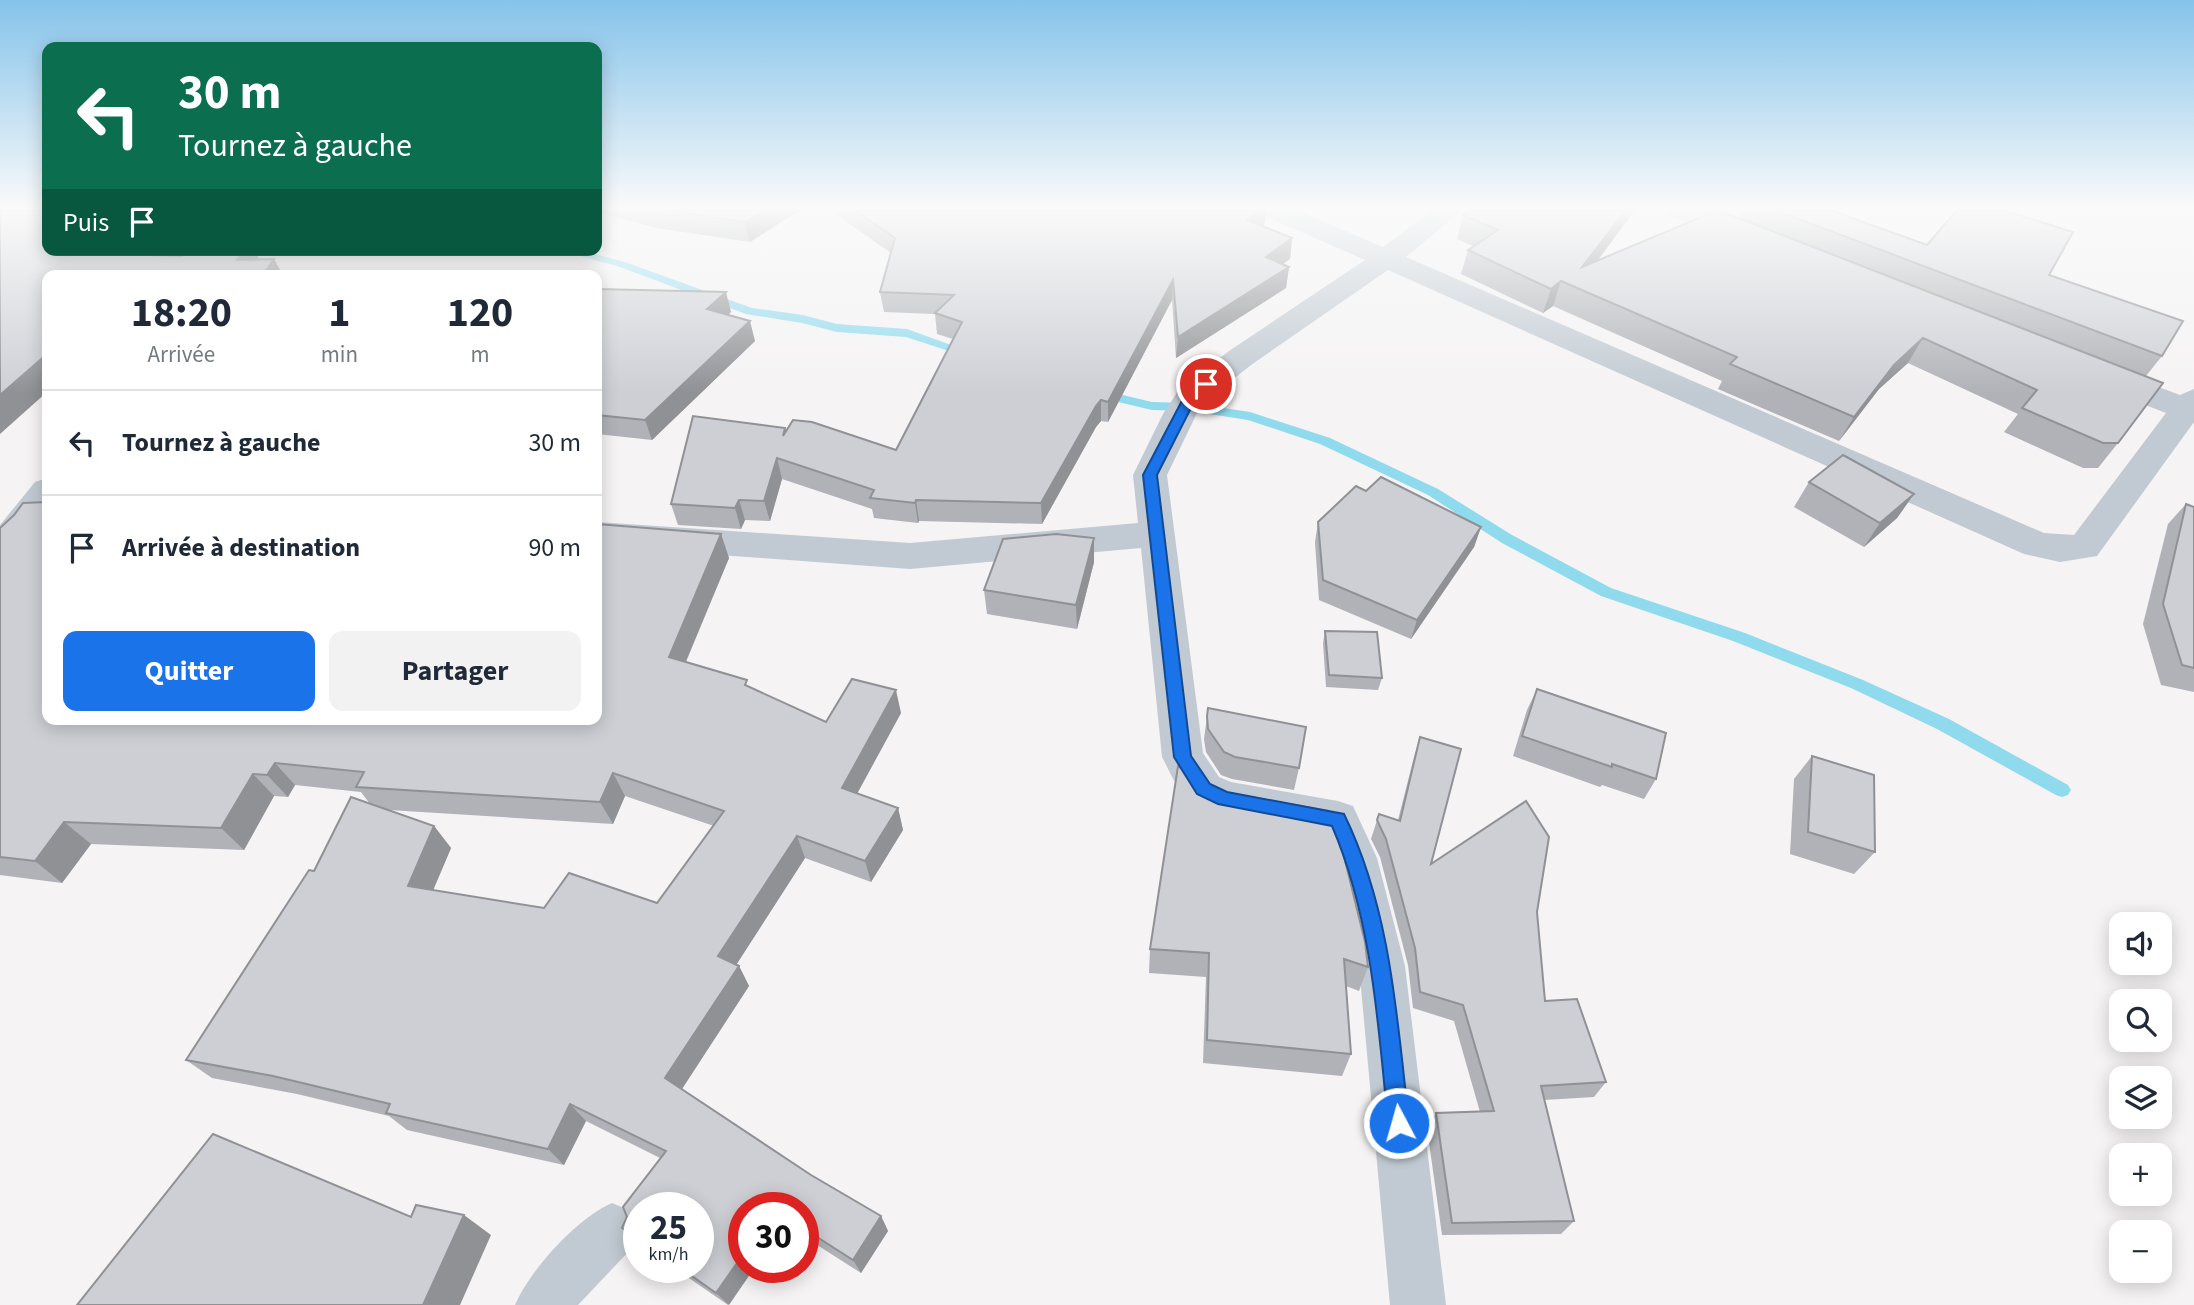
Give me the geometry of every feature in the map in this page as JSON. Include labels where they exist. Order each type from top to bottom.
[{"type":"street","points":[[1368,271],[1240,358],[1184,406],[1150,475],[1183,757],[1204,789],[1225,799],[1338,819],[1355,858],[1382,967],[1418,1305]]},
{"type":"street","points":[[1416,271],[2037,545],[2060,550],[2084,547],[2191,405],[2084,369]]},
{"type":"street","points":[[0,505],[42,502]]},
{"type":"street","points":[[0,549],[42,503]]},
{"type":"street","points":[[602,534],[910,556],[1156,534]]},
{"type":"street","points":[[543,1305],[551,1293],[612,1230]]},
{"type":"building","points":[[0,271],[42,271],[42,358],[0,395]]},
{"type":"building","points":[[886,271],[1283,271],[1178,337],[1173,280],[1108,402],[1101,400],[1096,406],[1041,503],[916,500],[915,503],[870,498],[874,490],[777,458],[764,501],[739,500],[735,508],[671,504],[693,416],[785,428],[783,436],[793,420],[812,422],[896,450],[962,322],[935,313],[954,295],[880,292]]},
{"type":"building","points":[[1512,271],[1875,271],[2163,383],[2118,443],[2103,443],[2022,408],[2037,390],[1923,338],[1894,365],[1854,417],[1730,364],[1737,357],[1561,281],[1551,289]]},
{"type":"building","points":[[1936,271],[2051,271],[2049,275],[2183,321],[2162,356]]},
{"type":"building","points":[[602,289],[726,292],[707,309],[750,321],[645,420],[602,416]]},
{"type":"building","points":[[1843,455],[1914,494],[1880,523],[1809,482]]},
{"type":"building","points":[[1381,477],[1481,527],[1417,620],[1323,580],[1318,522],[1356,486],[1366,491]]},
{"type":"building","points":[[42,502],[42,725],[602,725],[602,524],[721,534],[669,657],[747,680],[745,685],[826,722],[852,679],[896,690],[842,788],[898,808],[865,861],[797,836],[718,956],[739,966],[665,1078],[811,1175],[881,1216],[853,1260],[819,1238],[819,1192],[728,1192],[728,1276],[716,1293],[702,1283],[714,1283],[714,1192],[635,1192],[666,1151],[570,1104],[548,1149],[386,1113],[390,1104],[273,1076],[186,1060],[309,870],[314,871],[351,797],[434,826],[408,886],[544,908],[569,873],[657,903],[724,811],[613,773],[600,802],[356,787],[364,772],[275,763],[267,775],[253,774],[221,828],[64,822],[35,861],[0,857],[0,528],[23,503]]},
{"type":"building","points":[[2186,504],[2194,507],[2194,668],[2182,665],[2163,604]]},
{"type":"building","points":[[1056,534],[1094,538],[1076,605],[984,590],[1003,539]]},
{"type":"building","points":[[1325,631],[1377,632],[1382,678],[1329,675]]},
{"type":"building","points":[[1537,689],[1666,733],[1656,779],[1522,736]]},
{"type":"building","points":[[1208,708],[1306,727],[1299,768],[1235,757],[1224,752],[1208,729]]},
{"type":"building","points":[[1420,737],[1461,749],[1431,864],[1526,801],[1549,837],[1537,912],[1545,1001],[1577,999],[1606,1082],[1541,1086],[1574,1221],[1452,1223],[1436,1113],[1494,1111],[1463,1005],[1420,992],[1415,948],[1386,839],[1377,820],[1379,814],[1400,821]]},
{"type":"building","points":[[1812,756],[1874,775],[1875,852],[1808,832]]},
{"type":"building","points":[[1178,766],[1193,778],[1223,792],[1328,811],[1338,832],[1365,942],[1368,967],[1344,959],[1351,1054],[1207,1040],[1209,953],[1150,949]]},
{"type":"building","points":[[213,1134],[411,1217],[416,1205],[464,1215],[423,1305],[77,1305]]},
{"type":"waterway","points":[[640,271],[750,311],[803,319],[837,328],[907,333],[967,353]]},
{"type":"waterway","points":[[1102,394],[1152,406],[1190,407],[1250,416],[1325,441],[1433,492],[1507,539],[1606,592],[1739,637],[1857,684],[1943,724],[2062,790]]},
{"type":"route","points":[[1206,384],[1189,398],[1179,414],[1150,475],[1183,757],[1204,789],[1225,799],[1338,819],[1355,858],[1382,967],[1399,1123]]}]
